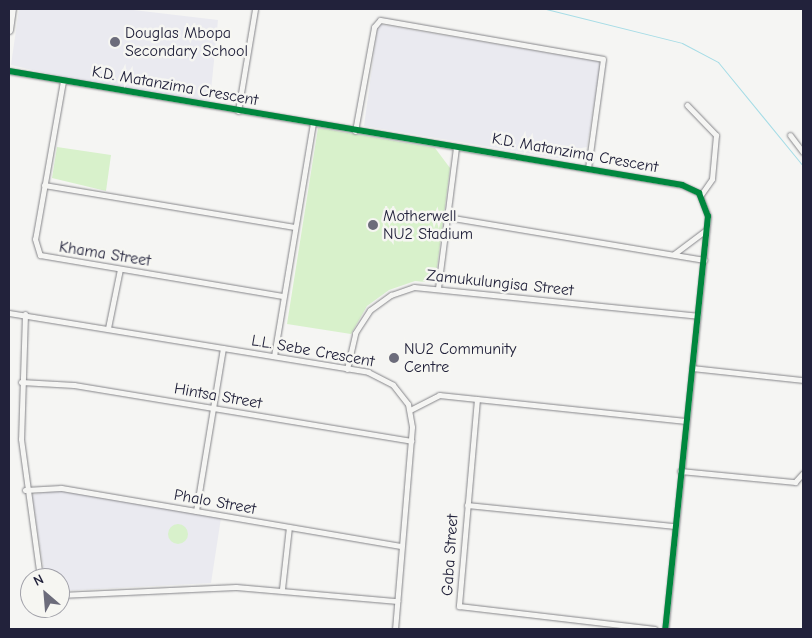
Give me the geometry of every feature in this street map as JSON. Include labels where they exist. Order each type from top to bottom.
[{"type":"street","points":[[9,30],[12,9]]},
{"type":"street","points":[[238,110],[255,9]]},
{"type":"street","points":[[355,131],[377,21],[603,59],[588,169]]},
{"type":"street","name":"K.D. Matanzima Crescent","points":[[9,71],[682,185],[701,195]]},
{"type":"street","name":"Khama Street","points":[[62,81],[35,239],[38,253],[120,269],[283,296]]},
{"type":"street","points":[[665,629],[680,471],[704,260],[708,210],[701,195],[712,179],[716,135],[687,105]]},
{"type":"street","points":[[274,356],[313,122]]},
{"type":"street","points":[[790,135],[803,152]]},
{"type":"street","points":[[438,288],[456,147]]},
{"type":"street","points":[[44,185],[295,227]]},
{"type":"street","points":[[447,217],[704,260]]},
{"type":"street","points":[[673,255],[706,230]]},
{"type":"street","points":[[108,328],[120,269]]},
{"type":"street","name":"Zamukulungisa Street","points":[[347,369],[354,333],[370,310],[407,288],[438,288],[698,316]]},
{"type":"street","name":"L.L. Sebe Crescent","points":[[9,313],[25,314],[347,369],[385,379],[410,410]]},
{"type":"street","points":[[25,314],[21,382],[25,490],[38,568]]},
{"type":"street","points":[[196,511],[223,348]]},
{"type":"street","points":[[692,368],[803,380]]},
{"type":"street","name":"Hintsa Street","points":[[21,382],[74,385],[411,441]]},
{"type":"street","points":[[395,629],[411,441],[410,410],[434,396],[686,421]]},
{"type":"street","name":"Gaba Street","points":[[477,399],[457,596],[462,608],[655,629]]},
{"type":"street","points":[[680,471],[795,482],[803,473]]},
{"type":"street","name":"Phalo Street","points":[[25,490],[55,488],[401,546]]},
{"type":"street","points":[[467,504],[675,526]]},
{"type":"street","points":[[282,589],[288,527]]},
{"type":"street","points":[[70,595],[173,587],[282,589],[397,601]]},
{"type":"shaded area","name":"Douglas Mbopa Secondary School","points":[[19,9],[125,9],[218,20],[210,101],[109,88],[11,65]]},
{"type":"shaded area","points":[[378,24],[601,62],[587,147],[570,150],[569,160],[364,126]]},
{"type":"shaded area","points":[[54,490],[221,518],[211,583],[70,590],[70,568],[43,568],[32,495]]},
{"type":"green space","name":"Motherwell NU2 Stadium","points":[[318,128],[435,148],[450,168],[435,283],[415,281],[389,290],[367,306],[351,334],[287,324]]},
{"type":"green space","points":[[57,147],[111,155],[106,191],[52,178]]},
{"type":"green space","points":[[178,524],[185,527],[188,534],[185,541],[178,544],[171,541],[168,534],[171,527]]},
{"type":"waterway","points":[[546,9],[682,43],[718,62],[803,166]]},
{"type":"cycle path","points":[[9,71],[682,185],[699,193],[708,216],[665,629]]},
{"type":"place","name":"Douglas Mbopa Secondary School","points":[[115,42]]},
{"type":"place","name":"Motherwell NU2 Stadium","points":[[373,225]]},
{"type":"place","name":"NU2 Community Centre","points":[[394,358]]}]
